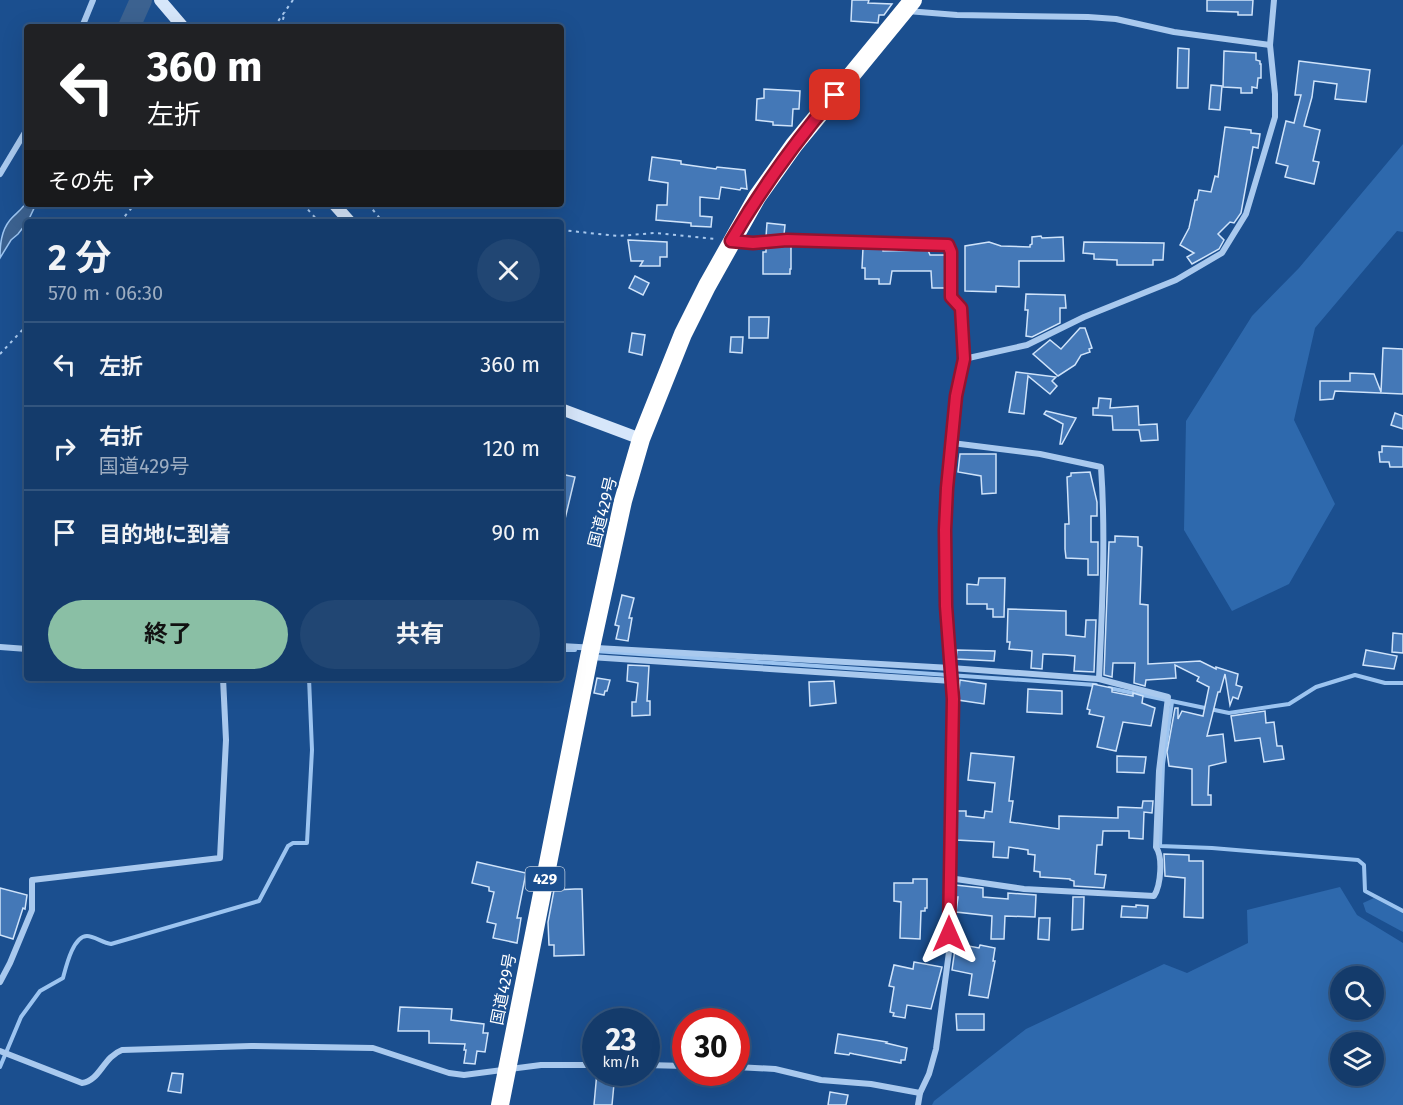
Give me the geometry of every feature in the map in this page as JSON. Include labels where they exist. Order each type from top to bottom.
[{"type":"highway","name":"国道429号","points":[[500,1105],[590,651],[623,501],[641,439],[684,334],[731,241],[757,197],[794,145],[908,5]]},
{"type":"main road","points":[[160,0],[180,24]]},
{"type":"main road","points":[[337,207],[347,219]]},
{"type":"main road","points":[[564,410],[641,439]]},
{"type":"street","points":[[83,24],[93,0]]},
{"type":"street","points":[[964,359],[1027,345],[1083,317],[1176,280],[1222,253],[1234,237],[1246,214],[1272,132],[1275,117],[1275,94],[1270,45],[1274,0]]},
{"type":"street","points":[[908,5],[957,15],[1116,19],[1174,32],[1270,45]]},
{"type":"street","points":[[0,174],[24,134]]},
{"type":"street","points":[[731,241],[948,245],[951,252],[951,297],[961,308],[964,359],[956,396],[947,488],[945,540],[946,606],[951,675],[952,789],[949,952],[936,1049],[918,1105]]},
{"type":"street","points":[[952,443],[1040,454],[1101,467],[1103,582],[1099,679]]},
{"type":"street","points":[[564,647],[590,651],[951,675],[1099,679],[1168,697],[1159,782],[1156,847],[1160,853],[1158,890],[1154,896],[1024,889],[949,878]]},
{"type":"street","points":[[0,648],[24,649]]},
{"type":"street","points":[[590,651],[951,675]]},
{"type":"street","points":[[0,982],[32,910],[32,880],[220,858],[226,759],[223,681]]},
{"type":"street","points":[[2,1052],[82,1083],[93,1079],[111,1055],[122,1050],[251,1046],[373,1048],[412,1062],[464,1076],[541,1065],[582,1065]]},
{"type":"street","points":[[750,1068],[775,1069],[821,1080],[871,1084],[920,1093]]},
{"type":"path","points":[[276,24],[293,0]]},
{"type":"path","points":[[282,24],[285,10]]},
{"type":"path","points":[[122,219],[132,207]]},
{"type":"path","points":[[306,207],[316,219]]},
{"type":"path","points":[[370,207],[380,219]]},
{"type":"path","points":[[564,230],[618,236],[656,234],[731,241]]},
{"type":"path","points":[[0,354],[24,328]]},
{"type":"shaded area","points":[[1403,144],[1403,232],[1397,231],[1315,328],[1294,420],[1335,504],[1289,584],[1232,611],[1184,530],[1186,421],[1252,316],[1299,268]]},
{"type":"shaded area","points":[[24,205],[24,207],[35,207],[29,219],[24,219],[24,226],[11,240],[0,258],[3,233],[10,220]]},
{"type":"shaded area","points":[[1340,887],[1357,915],[1403,943],[1403,1105],[932,1105],[934,1101],[1026,1029],[1164,964],[1187,973],[1248,943],[1247,910]]},
{"type":"shaded area","points":[[1374,898],[1403,913],[1403,932],[1366,912],[1363,903]]},
{"type":"building","points":[[852,0],[892,4],[884,15],[879,15],[878,23],[851,21]]},
{"type":"building","points":[[1207,0],[1253,0],[1252,15],[1207,11]]},
{"type":"building","points":[[1178,48],[1189,49],[1188,88],[1177,88]]},
{"type":"building","points":[[1224,51],[1256,53],[1256,60],[1261,64],[1261,78],[1258,78],[1257,88],[1252,87],[1252,93],[1241,93],[1241,88],[1223,87]]},
{"type":"building","points":[[1299,61],[1370,70],[1366,102],[1335,99],[1337,84],[1314,81],[1304,126],[1320,130],[1313,161],[1319,162],[1314,184],[1285,177],[1288,166],[1276,163],[1286,121],[1294,123],[1301,95],[1295,95]]},
{"type":"building","points":[[1211,85],[1222,86],[1220,110],[1209,109]]},
{"type":"building","points":[[764,89],[800,91],[799,109],[793,109],[792,126],[773,125],[773,122],[756,120],[757,99],[764,98]]},
{"type":"building","points":[[1225,127],[1251,130],[1251,133],[1260,134],[1258,148],[1253,147],[1241,213],[1234,223],[1230,222],[1218,234],[1224,240],[1219,249],[1192,264],[1187,257],[1194,253],[1180,245],[1189,228],[1199,190],[1211,192],[1215,176],[1218,177]]},
{"type":"building","points":[[652,157],[716,169],[717,167],[745,170],[747,189],[721,187],[719,199],[700,197],[700,216],[712,217],[711,227],[656,220],[657,205],[667,205],[668,183],[649,180]]},
{"type":"building","points":[[767,223],[785,225],[784,235],[766,237]]},
{"type":"building","points":[[1041,236],[1042,238],[1063,237],[1064,261],[1019,261],[1019,287],[996,286],[996,292],[965,291],[965,246],[989,242],[1001,246],[1030,247],[1032,237]]},
{"type":"building","points":[[628,240],[667,242],[667,257],[660,257],[660,266],[640,266],[643,261],[631,261]]},
{"type":"building","points":[[1084,242],[1164,243],[1163,260],[1153,260],[1153,265],[1117,265],[1117,260],[1094,259],[1094,254],[1083,253]]},
{"type":"building","points":[[791,246],[790,274],[763,274],[763,252],[766,252],[766,247]]},
{"type":"building","points":[[863,248],[883,248],[883,251],[928,250],[930,255],[945,255],[946,288],[932,288],[931,271],[892,271],[890,284],[879,284],[879,279],[865,279],[865,268],[862,268]]},
{"type":"building","points":[[635,276],[649,283],[643,295],[629,288]]},
{"type":"building","points":[[1026,294],[1065,295],[1066,308],[1060,308],[1060,323],[1032,337],[1026,336],[1028,310],[1025,310]]},
{"type":"building","points":[[749,317],[769,317],[768,338],[749,338]]},
{"type":"building","points":[[1080,328],[1085,328],[1092,348],[1089,349],[1090,352],[1081,355],[1075,365],[1058,376],[1033,354],[1050,340],[1061,349]]},
{"type":"building","points":[[632,333],[645,335],[642,355],[629,352]]},
{"type":"building","points":[[731,337],[743,337],[742,353],[730,352]]},
{"type":"building","points":[[1383,348],[1403,349],[1403,394],[1335,391],[1333,399],[1320,400],[1320,381],[1350,381],[1350,373],[1374,374],[1381,392]]},
{"type":"building","points":[[1016,372],[1056,377],[1052,381],[1057,386],[1050,394],[1028,376],[1024,414],[1009,412]]},
{"type":"building","points":[[1099,398],[1111,399],[1110,408],[1138,406],[1139,425],[1157,424],[1158,440],[1141,441],[1139,430],[1113,430],[1112,416],[1093,415],[1093,408],[1098,408]]},
{"type":"building","points":[[1046,411],[1076,418],[1062,444],[1060,444],[1063,424],[1044,414]]},
{"type":"building","points":[[1395,413],[1403,416],[1403,429],[1391,425]]},
{"type":"building","points":[[1382,446],[1403,447],[1403,467],[1390,467],[1389,462],[1380,462],[1379,452],[1382,452]]},
{"type":"building","points":[[960,454],[996,454],[996,493],[982,494],[981,476],[958,472]]},
{"type":"building","points":[[1090,472],[1097,502],[1097,516],[1091,516],[1091,542],[1098,542],[1098,575],[1088,575],[1088,559],[1066,558],[1065,549],[1065,524],[1069,524],[1067,477],[1071,476],[1071,473]]},
{"type":"building","points":[[564,475],[575,477],[564,519]]},
{"type":"building","points":[[1115,536],[1138,537],[1138,546],[1142,547],[1140,604],[1148,605],[1148,664],[1200,661],[1216,669],[1216,667],[1238,674],[1236,685],[1242,687],[1238,699],[1233,697],[1230,705],[1225,674],[1207,736],[1223,734],[1226,762],[1209,766],[1208,795],[1211,795],[1211,805],[1192,805],[1192,769],[1169,766],[1167,752],[1175,708],[1178,708],[1178,719],[1182,711],[1203,716],[1209,687],[1197,681],[1199,677],[1175,665],[1176,678],[1146,680],[1145,686],[1134,683],[1135,663],[1113,663],[1112,677],[1104,675],[1109,542],[1115,542]]},
{"type":"building","points":[[979,578],[1005,578],[1004,617],[993,617],[993,609],[987,609],[987,604],[967,604],[967,584],[978,585]]},
{"type":"building","points":[[622,595],[634,598],[629,618],[632,618],[628,641],[616,639],[619,626],[615,625]]},
{"type":"building","points":[[1008,609],[1066,611],[1066,635],[1085,637],[1086,620],[1096,620],[1094,672],[1074,671],[1075,656],[1065,655],[1043,654],[1042,669],[1031,668],[1032,651],[1009,649],[1010,642],[1007,642]]},
{"type":"building","points":[[1393,633],[1403,634],[1403,653],[1392,652]]},
{"type":"building","points":[[957,650],[995,651],[994,661],[956,659]]},
{"type":"building","points":[[1366,650],[1397,656],[1394,669],[1363,665]]},
{"type":"building","points":[[628,665],[649,666],[647,701],[650,701],[650,715],[632,716],[632,702],[636,702],[638,683],[627,681]]},
{"type":"building","points":[[597,678],[610,680],[604,695],[594,693]]},
{"type":"building","points":[[960,680],[986,684],[984,704],[958,700]]},
{"type":"building","points":[[834,681],[836,703],[810,706],[809,682]]},
{"type":"building","points":[[1093,684],[1112,688],[1112,692],[1143,696],[1142,703],[1155,708],[1151,726],[1123,722],[1116,751],[1097,747],[1104,717],[1089,714],[1090,710],[1087,709]]},
{"type":"building","points":[[1028,689],[1062,691],[1062,714],[1027,712]]},
{"type":"building","points":[[1265,711],[1266,723],[1274,722],[1277,746],[1282,746],[1284,759],[1264,762],[1260,738],[1235,741],[1231,716]]},
{"type":"building","points":[[971,753],[1014,757],[1009,801],[1013,801],[1010,822],[1059,829],[1059,816],[1118,818],[1118,807],[1142,808],[1143,801],[1153,801],[1152,813],[1144,812],[1143,839],[1129,838],[1129,831],[1103,831],[1102,845],[1097,845],[1095,874],[1106,875],[1104,888],[1074,886],[1074,881],[1070,879],[1040,877],[1040,872],[1034,871],[1035,855],[1028,854],[1028,850],[1009,847],[1008,858],[993,857],[994,842],[956,840],[956,811],[966,811],[966,816],[984,818],[985,811],[992,812],[995,783],[968,780]]},
{"type":"building","points":[[1117,756],[1146,757],[1144,773],[1117,772]]},
{"type":"building","points":[[1164,854],[1189,855],[1189,861],[1203,861],[1203,918],[1184,917],[1185,878],[1165,876]]},
{"type":"building","points":[[477,862],[526,873],[517,918],[521,918],[517,943],[493,938],[496,924],[487,922],[494,892],[489,891],[489,887],[472,883]]},
{"type":"building","points":[[913,879],[927,879],[927,908],[921,911],[920,939],[900,938],[901,902],[894,901],[894,883],[913,883]]},
{"type":"building","points":[[955,885],[983,888],[983,897],[1008,899],[1008,893],[1036,895],[1035,917],[1005,916],[1004,939],[991,939],[992,916],[956,912],[958,897],[955,897]]},
{"type":"building","points":[[0,888],[27,895],[25,909],[23,908],[13,939],[0,935]]},
{"type":"building","points":[[582,889],[584,955],[554,956],[554,945],[549,945],[548,922],[554,890]]},
{"type":"building","points":[[1073,897],[1084,897],[1083,929],[1072,930]]},
{"type":"building","points":[[1136,905],[1148,906],[1147,918],[1121,917],[1122,906],[1136,907]]},
{"type":"building","points":[[1039,918],[1050,918],[1049,940],[1038,939]]},
{"type":"building","points":[[980,945],[995,948],[993,961],[995,961],[988,998],[969,995],[972,974],[952,970],[955,949],[960,950],[961,946],[979,948]]},
{"type":"building","points":[[914,962],[942,967],[931,1009],[907,1005],[905,1018],[893,1016],[894,1013],[890,1012],[894,987],[889,986],[894,965],[913,969]]},
{"type":"building","points":[[400,1007],[452,1009],[451,1020],[484,1024],[483,1033],[488,1033],[485,1052],[477,1051],[475,1064],[464,1063],[465,1044],[429,1043],[429,1031],[398,1031]]},
{"type":"building","points":[[956,1014],[984,1014],[984,1030],[957,1030]]},
{"type":"building","points":[[838,1034],[887,1042],[907,1048],[905,1060],[901,1060],[901,1063],[850,1053],[849,1055],[835,1053]]},
{"type":"building","points":[[172,1073],[183,1074],[181,1093],[168,1091]]},
{"type":"building","points":[[596,1086],[614,1086],[612,1105],[594,1105]]},
{"type":"building","points":[[830,1092],[848,1095],[846,1105],[828,1105]]},
{"type":"waterway","points":[[130,24],[141,0]]},
{"type":"waterway","points":[[564,650],[575,650]]},
{"type":"waterway","points":[[595,651],[1096,685]]},
{"type":"waterway","points":[[1109,688],[1229,713],[1289,704],[1316,687],[1355,675],[1385,683],[1403,683]]},
{"type":"waterway","points":[[0,1067],[21,1017],[40,991],[63,978],[74,946],[82,937],[90,936],[111,944],[259,901],[288,846],[293,843],[307,843],[312,750],[309,681]]},
{"type":"waterway","points":[[1172,702],[1163,764],[1160,846],[1358,860],[1364,865],[1365,891],[1403,911]]},
{"type":"route","points":[[835,95],[769,180],[731,241],[753,243],[787,240],[948,245],[951,252],[951,297],[961,308],[964,359],[958,378],[956,396],[945,530],[947,636],[953,699],[949,934]]}]
